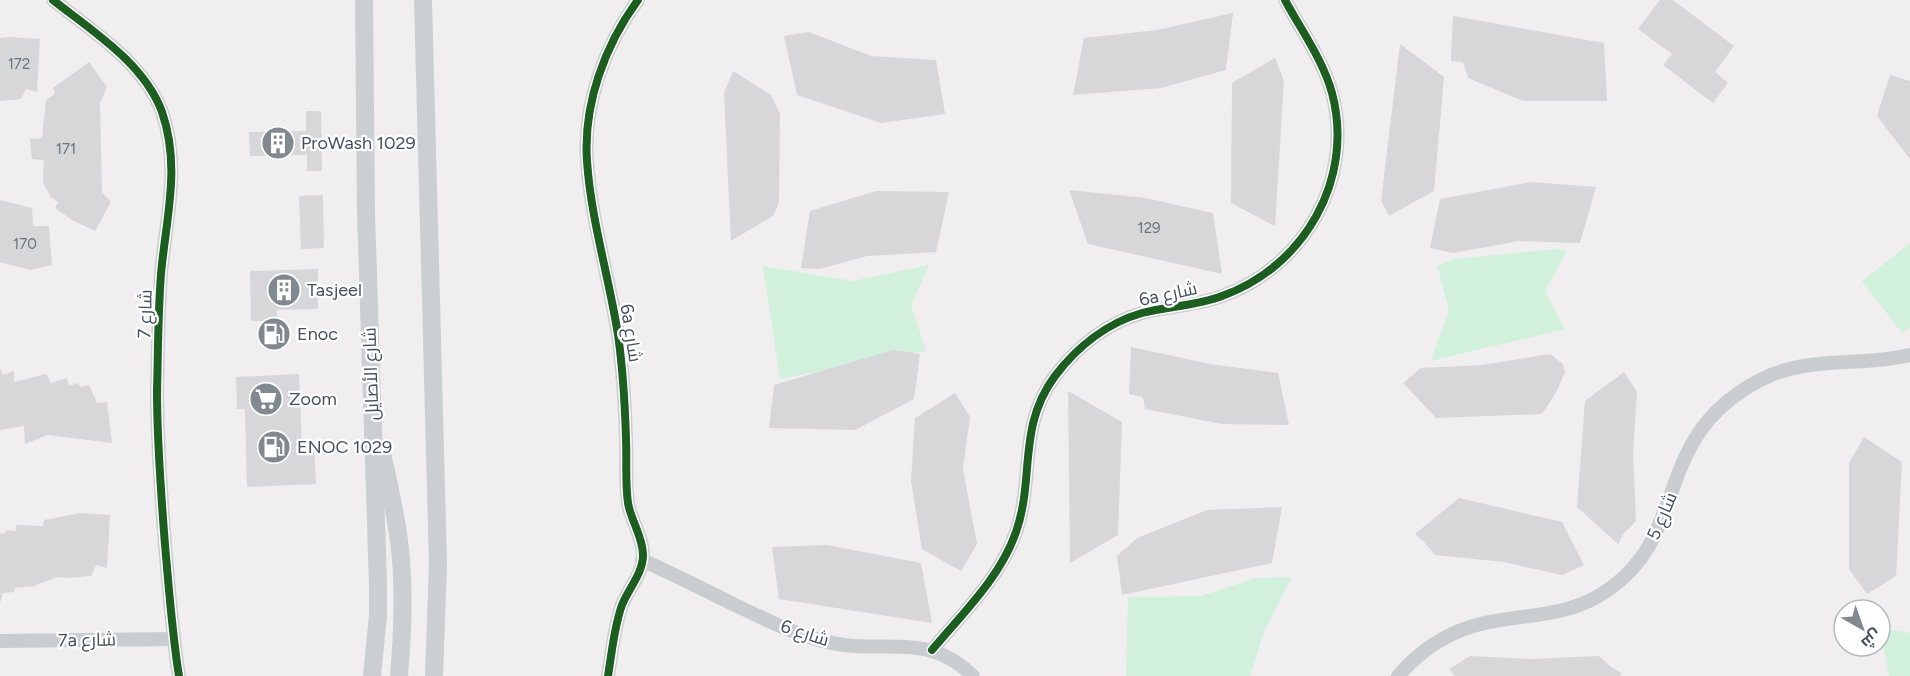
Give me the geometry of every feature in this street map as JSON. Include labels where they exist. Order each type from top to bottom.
[{"type":"main road","name":"شارع الأصايل","points":[[364,0],[366,213],[378,585],[372,676]]},
{"type":"main road","points":[[423,0],[438,564],[434,676]]},
{"type":"main road","points":[[371,410],[392,496],[399,541],[403,588],[399,676]]},
{"type":"main road","points":[[366,676],[375,646]]},
{"type":"street","name":"شارع 7","points":[[53,0],[118,52],[146,82],[162,111],[170,143],[173,170],[161,275],[157,392],[159,470],[173,639],[180,676]]},
{"type":"street","name":"6a شارع","points":[[638,0],[613,42],[601,70],[588,129],[587,159],[595,219],[618,334],[624,394],[628,504],[641,542],[642,560]]},
{"type":"street","name":"6a شارع","points":[[932,650],[1005,558],[1020,516],[1029,442],[1035,414],[1043,396],[1066,363],[1093,338],[1124,320],[1142,313],[1214,299],[1250,284],[1290,253],[1307,233],[1319,212],[1331,183],[1335,165],[1337,147],[1335,111],[1326,77],[1285,0]]},
{"type":"street","name":"شارع 5","points":[[1398,676],[1426,649],[1456,632],[1484,623],[1552,614],[1571,609],[1608,590],[1624,577],[1641,559],[1654,538],[1695,439],[1721,408],[1754,384],[1792,368],[1910,355]]},
{"type":"street","name":"شارع 6","points":[[642,560],[772,622],[811,638],[859,646],[914,647],[932,650],[956,661],[973,676]]},
{"type":"street","points":[[608,676],[618,618],[642,560]]},
{"type":"street","name":"7a شارع","points":[[0,641],[173,639]]},
{"type":"green space","points":[[1910,243],[1910,327],[1902,333],[1862,281]]},
{"type":"green space","points":[[1557,249],[1567,251],[1545,291],[1565,329],[1431,361],[1449,310],[1437,266],[1453,259]]},
{"type":"green space","points":[[929,265],[911,305],[926,351],[780,379],[763,266],[853,281]]},
{"type":"green space","points":[[1292,577],[1262,637],[1250,676],[1126,676],[1128,597],[1201,596],[1256,578]]},
{"type":"green space","points":[[1892,630],[1910,633],[1910,676],[1889,676],[1886,658],[1892,658]]},
{"type":"building","points":[[1660,0],[1673,0],[1734,46],[1715,72],[1728,83],[1713,103],[1663,65],[1672,54],[1638,29]]},
{"type":"building","points":[[1233,13],[1226,70],[1161,88],[1073,95],[1084,38],[1157,30]]},
{"type":"building","points":[[1453,16],[1604,43],[1607,101],[1523,101],[1468,78],[1463,62],[1451,61]]},
{"type":"building","points":[[809,32],[871,56],[936,60],[945,114],[881,123],[797,95],[784,36]]},
{"type":"building","points":[[0,38],[40,39],[37,92],[26,89],[21,99],[0,101]]},
{"type":"building","points":[[1400,44],[1444,77],[1434,191],[1389,216],[1381,201]]},
{"type":"building","points":[[1275,58],[1284,81],[1275,226],[1231,203],[1232,83]]},
{"type":"building","points":[[89,62],[107,87],[100,103],[102,192],[111,202],[95,231],[72,220],[55,208],[58,202],[51,197],[43,183],[44,160],[32,159],[30,139],[42,138],[46,100],[55,94],[53,88]]},
{"type":"building","points":[[733,71],[771,95],[780,114],[779,202],[773,216],[731,241],[724,93]]},
{"type":"building","points":[[1890,75],[1910,81],[1910,159],[1877,116]]},
{"type":"building","name":"ProWash 1029","points":[[306,111],[321,111],[322,171],[307,171],[307,155],[250,156],[249,132],[306,131]]},
{"type":"building","points":[[1531,182],[1596,187],[1580,243],[1519,241],[1453,253],[1430,248],[1440,199]]},
{"type":"building","points":[[1069,190],[1146,198],[1213,213],[1222,274],[1088,244]]},
{"type":"building","points":[[876,191],[949,192],[936,252],[867,256],[820,269],[801,268],[810,211]]},
{"type":"building","points":[[323,195],[324,248],[301,249],[299,196]]},
{"type":"building","points":[[0,200],[32,208],[33,226],[49,226],[52,265],[30,270],[0,262]]},
{"type":"building","name":"Tasjeel","points":[[318,269],[318,309],[277,310],[277,321],[251,321],[250,271]]},
{"type":"building","points":[[1131,347],[1210,364],[1278,373],[1289,425],[1222,424],[1145,409],[1143,397],[1129,394]]},
{"type":"building","points":[[893,350],[920,354],[914,399],[855,430],[769,428],[774,385]]},
{"type":"building","points":[[1550,354],[1563,364],[1565,372],[1557,391],[1542,414],[1436,418],[1403,383],[1421,368],[1482,365]]},
{"type":"building","points":[[0,368],[3,375],[14,371],[14,382],[46,374],[51,383],[67,378],[69,386],[78,383],[81,387],[89,385],[97,403],[107,402],[112,443],[47,435],[25,444],[24,426],[0,430]]},
{"type":"building","points":[[1624,372],[1637,392],[1633,452],[1636,521],[1624,533],[1618,544],[1577,507],[1585,401]]},
{"type":"building","name":"ENOC 1029","points":[[299,374],[302,447],[314,446],[316,484],[247,487],[245,409],[237,409],[236,377]]},
{"type":"building","points":[[1068,391],[1122,422],[1118,535],[1070,563]]},
{"type":"building","points":[[955,393],[970,417],[963,469],[977,544],[961,571],[922,549],[911,481],[915,418]]},
{"type":"building","points":[[1864,437],[1902,462],[1896,576],[1867,594],[1849,569],[1849,463]]},
{"type":"building","points":[[1459,498],[1562,522],[1584,565],[1562,575],[1504,562],[1435,555],[1415,534]]},
{"type":"building","points":[[1282,507],[1272,563],[1122,595],[1117,556],[1137,538],[1207,510]]},
{"type":"building","points":[[80,513],[110,515],[107,568],[96,565],[91,576],[58,577],[34,586],[15,588],[14,592],[3,593],[0,603],[0,533],[4,534],[6,530],[16,531],[16,525],[43,526],[44,520]]},
{"type":"building","points":[[827,545],[921,563],[932,623],[779,599],[772,547]]},
{"type":"building","points":[[1470,656],[1530,659],[1599,656],[1622,673],[1620,676],[1455,676],[1449,669]]},
{"type":"cycle path","points":[[53,0],[100,36],[130,63],[154,94],[168,132],[171,173],[160,289],[157,411],[165,545],[179,676]]},
{"type":"cycle path","points":[[608,676],[619,613],[638,574],[643,555],[628,503],[620,348],[592,205],[587,140],[593,97],[606,56],[638,0]]},
{"type":"cycle path","points":[[932,650],[979,595],[1009,549],[1022,512],[1028,453],[1036,414],[1043,395],[1064,365],[1094,337],[1129,317],[1212,299],[1251,282],[1277,264],[1299,242],[1316,216],[1329,187],[1336,157],[1337,125],[1328,81],[1311,45],[1285,0]]},
{"type":"place","name":"ProWash 1029","points":[[278,143]]},
{"type":"place","name":"Tasjeel","points":[[284,290]]},
{"type":"place","name":"Enoc","points":[[274,334]]},
{"type":"place","name":"Zoom","points":[[266,399]]},
{"type":"place","name":"ENOC 1029","points":[[274,447]]}]
